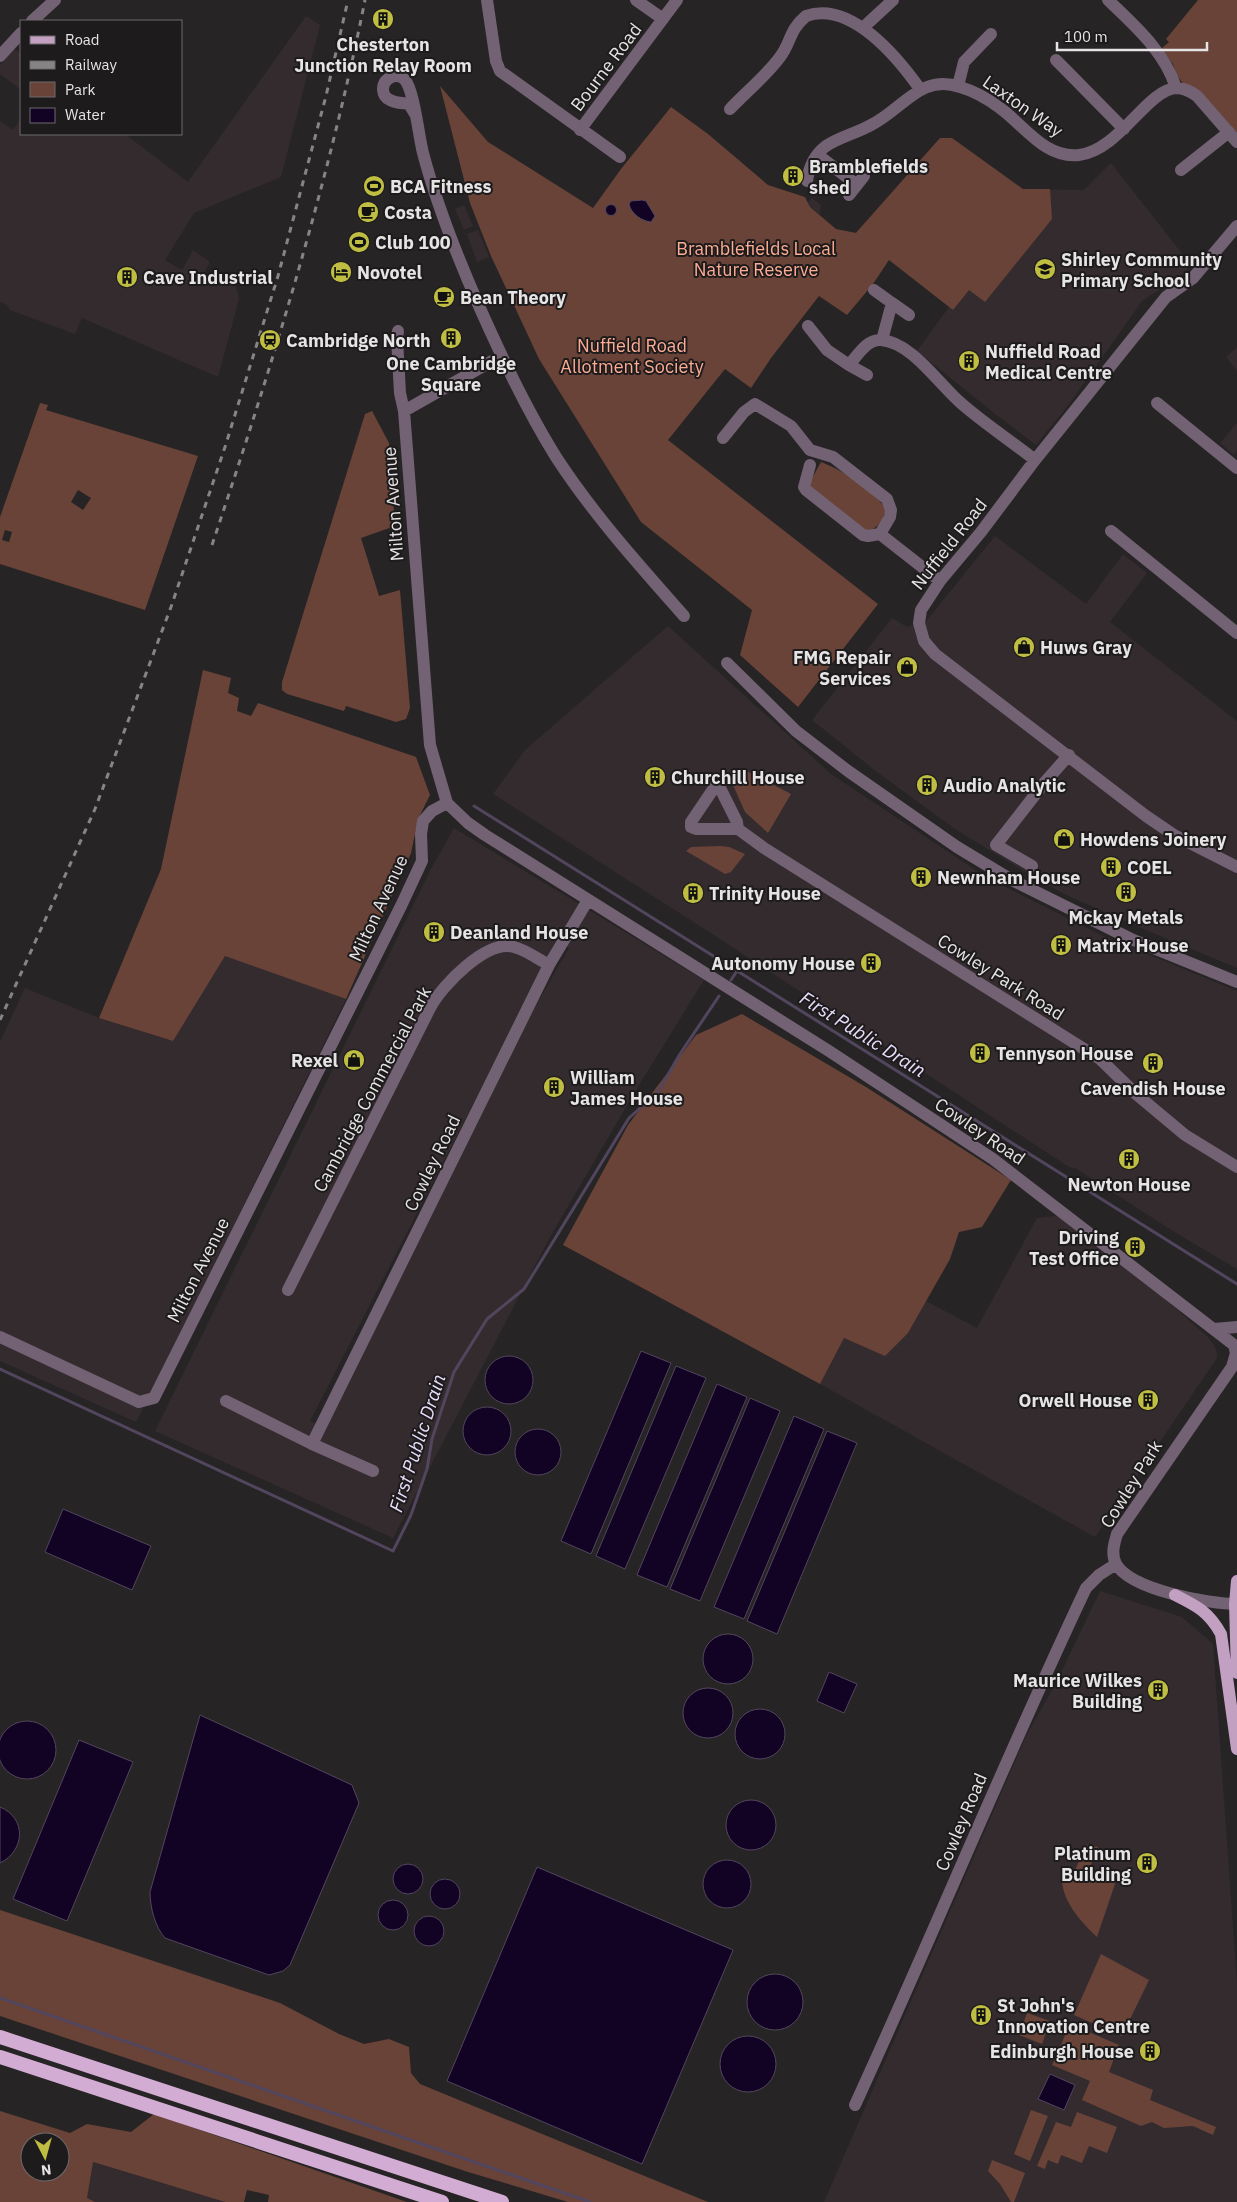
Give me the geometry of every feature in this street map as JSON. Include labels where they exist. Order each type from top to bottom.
[{"type":"highway","points":[[0,2036],[502,2202]]},
{"type":"highway","points":[[0,2057],[442,2202]]},
{"type":"main road","points":[[1237,1581],[1237,1673]]},
{"type":"main road","points":[[1175,1595],[1196,1605],[1212,1617],[1221,1634],[1237,1749]]},
{"type":"street","points":[[33,20],[55,0]]},
{"type":"street","points":[[488,0],[496,61],[500,71],[620,157]]},
{"type":"street","points":[[636,0],[663,20]]},
{"type":"street","name":"Bourne Road","points":[[580,130],[678,0]]},
{"type":"street","points":[[867,24],[893,0]]},
{"type":"street","points":[[1108,0],[1162,56],[1169,68],[1176,88],[1189,91],[1198,96],[1237,142]]},
{"type":"street","points":[[730,109],[781,57],[793,29],[806,16],[827,4],[847,9],[867,24],[897,57],[920,89]]},
{"type":"street","points":[[0,56],[20,34]]},
{"type":"street","points":[[958,86],[964,62],[990,34]]},
{"type":"street","points":[[1056,60],[1124,129]]},
{"type":"street","points":[[415,114],[409,104],[390,100],[384,95],[382,88],[385,81],[391,77],[398,76],[404,79],[408,86],[415,114],[434,193],[465,274],[501,356],[528,410],[556,457],[579,489],[638,563],[684,616]]},
{"type":"street","name":"Laxton Way","points":[[818,155],[827,146],[873,125],[920,89],[939,84],[958,86],[985,98],[1001,109],[1040,143],[1063,154],[1080,155],[1096,150],[1124,129],[1162,93],[1176,88]]},
{"type":"street","points":[[397,102],[404,99],[408,93],[408,86]]},
{"type":"street","points":[[1182,170],[1229,132]]},
{"type":"street","points":[[807,181],[811,163],[818,155],[860,181],[849,195]]},
{"type":"street","name":"Nuffield Road","points":[[1237,226],[1193,278],[1166,297],[1035,460],[981,532],[940,581],[921,610],[919,623],[924,641],[935,654],[1174,835],[1237,867]]},
{"type":"street","points":[[874,290],[909,315]]},
{"type":"street","points":[[882,340],[892,303]]},
{"type":"street","points":[[808,326],[827,350],[867,375]]},
{"type":"street","name":"Milton Avenue","points":[[0,1337],[139,1402],[154,1398],[401,906],[422,861],[421,834],[424,822],[432,811],[447,802],[430,745],[404,411],[400,393],[398,331]]},
{"type":"street","points":[[849,365],[867,344],[882,340],[897,345],[932,373],[960,403],[1035,460]]},
{"type":"street","points":[[404,411],[501,356]]},
{"type":"street","points":[[723,438],[755,398],[791,426],[810,450],[833,457],[886,499],[891,510],[890,516],[880,534]]},
{"type":"street","points":[[1158,403],[1237,468]]},
{"type":"street","points":[[810,465],[798,488],[863,535],[880,534],[940,581]]},
{"type":"street","points":[[1111,531],[1237,633]]},
{"type":"street","points":[[727,663],[796,732],[848,771],[957,847],[1010,879],[1131,939],[1237,982]]},
{"type":"street","points":[[1032,866],[996,845],[1045,782],[1069,755]]},
{"type":"street","name":"Cowley Road","points":[[447,802],[468,823],[485,835],[821,1046],[993,1159],[1230,1341]]},
{"type":"street","name":"Cowley Park Road","points":[[738,829],[764,848],[1100,1059],[1136,1094],[1186,1135],[1237,1167]]},
{"type":"street","name":"Cowley Road","points":[[312,1444],[549,965],[588,900]]},
{"type":"street","name":"Cambridge Commercial Park","points":[[288,1290],[430,1008],[441,991],[479,955],[501,946],[514,946],[549,965]]},
{"type":"street","points":[[1214,1329],[1237,1327]]},
{"type":"street","name":"Cowley Park","points":[[1116,1564],[1113,1550],[1117,1534],[1232,1367],[1236,1353],[1234,1345],[1230,1341]]},
{"type":"street","points":[[226,1401],[312,1444],[373,1470]]},
{"type":"street","points":[[1116,1564],[1136,1582],[1175,1595],[1215,1604],[1236,1604]]},
{"type":"street","name":"Cowley Road","points":[[855,2105],[925,1952],[1029,1708],[1086,1588],[1099,1575],[1116,1564]]},
{"type":"shaded area","points":[[306,16],[320,25],[281,177],[194,213],[165,260],[182,270],[193,250],[210,262],[204,273],[236,286],[239,299],[218,377],[82,318],[75,334],[10,310],[7,305],[0,302],[0,121],[13,130],[20,122],[20,135],[126,135],[188,182]]},
{"type":"shaded area","points":[[14,48],[20,53],[20,89],[0,74],[0,65]]},
{"type":"shaded area","name":"Shirley Community Primary School","points":[[940,138],[952,138],[1023,189],[1084,190],[1111,163],[1191,265],[1185,273],[1142,301],[1070,403],[1036,445],[917,351],[949,307],[855,233]]},
{"type":"shaded area","points":[[812,198],[821,205],[820,215],[806,204]]},
{"type":"shaded area","points":[[464,205],[473,226],[464,230],[455,209]]},
{"type":"shaded area","points":[[478,230],[489,257],[477,262],[467,234]]},
{"type":"shaded area","points":[[1237,347],[1237,371],[1226,357]]},
{"type":"shaded area","points":[[1237,423],[1237,450],[1234,455],[1220,443]]},
{"type":"shaded area","points":[[995,536],[1086,604],[1123,554],[1147,573],[1110,622],[1237,721],[1237,968],[1064,894],[1032,876],[955,829],[877,772],[812,720],[892,618],[907,627],[927,620]]},
{"type":"shaded area","points":[[668,626],[831,774],[986,877],[1099,934],[1237,991],[1237,1269],[1176,1233],[1075,1168],[1069,1167],[717,937],[493,794],[525,750]]},
{"type":"shaded area","points":[[454,828],[704,980],[636,1090],[550,1237],[393,1538],[155,1431],[431,869]],"holes":[[[558,939],[569,948],[530,1016],[326,1429],[310,1421]]]},
{"type":"shaded area","points":[[224,955],[346,999],[136,1422],[0,1361],[0,1042],[25,988],[99,1018],[172,1041]]},
{"type":"shaded area","points":[[1062,1215],[1143,1280],[1208,1337],[1217,1353],[1217,1358],[1095,1537],[820,1384],[844,1337],[908,1333],[926,1301],[977,1328],[1037,1218]]},
{"type":"shaded area","points":[[1100,1591],[1182,1617],[1213,1644],[1237,1983],[1237,2202],[824,2202],[1026,1736],[1056,1683]]},
{"type":"shaded area","points":[[92,2162],[225,2202],[95,2202],[86,2199]]},
{"type":"green space","points":[[1198,0],[1237,0],[1237,136],[1181,81],[1176,74],[1173,64],[1161,49],[1169,42],[1166,39]]},
{"type":"green space","points":[[440,86],[488,142],[593,208],[621,169],[671,107],[708,134],[768,185],[805,197],[810,207],[836,229],[856,233],[940,138],[952,138],[1023,189],[1050,189],[1052,219],[985,302],[969,290],[953,310],[889,260],[873,284],[847,315],[819,296],[771,358],[751,388],[725,369],[668,440],[878,604],[798,707],[740,655],[752,610],[641,522],[539,359],[491,256],[470,203]]},
{"type":"green space","points":[[40,403],[48,405],[46,410],[198,456],[145,610],[0,564],[0,517]],"holes":[[[78,490],[91,498],[83,510],[71,502]],[[5,530],[12,532],[9,542],[2,540]]]},
{"type":"green space","points":[[372,411],[389,443],[395,526],[361,538],[379,596],[400,590],[410,708],[406,719],[396,722],[346,706],[344,711],[287,694],[282,690],[282,682],[365,414]]},
{"type":"green space","points":[[821,462],[839,470],[856,481],[886,508],[882,520],[877,526],[867,532],[811,491],[810,482]]},
{"type":"green space","points":[[203,670],[231,678],[228,693],[239,698],[237,711],[251,716],[258,703],[416,757],[430,795],[418,819],[411,853],[346,999],[225,956],[173,1041],[99,1018],[161,869]]},
{"type":"green space","points":[[741,768],[791,794],[768,833],[745,812],[733,785]]},
{"type":"green space","points":[[691,847],[729,847],[745,854],[731,872],[725,874],[686,851]]},
{"type":"green space","points":[[742,1014],[866,1087],[1011,1180],[982,1227],[959,1232],[950,1259],[908,1333],[885,1356],[844,1338],[820,1384],[563,1245],[628,1125],[696,1035]]},
{"type":"green space","points":[[1087,1845],[1098,1847],[1089,1869],[1116,1881],[1097,1937],[1080,1919],[1070,1904],[1063,1889],[1062,1881],[1074,1872]]},
{"type":"green space","points":[[0,1910],[280,2003],[339,2034],[364,2044],[389,2039],[409,2047],[411,2073],[420,2084],[708,2202],[568,2202],[468,2172],[0,2016]]},
{"type":"green space","points":[[1101,1954],[1149,1980],[1122,2036],[1074,2015]]},
{"type":"green space","points":[[1027,2013],[1050,2021],[1042,2044],[1019,2035]]},
{"type":"green space","points":[[1070,2024],[1119,2045],[1109,2072],[1153,2090],[1150,2100],[1216,2127],[1213,2135],[1193,2126],[1164,2128],[1152,2122],[1141,2126],[1082,2100],[1090,2081],[1052,2065]]},
{"type":"green space","points":[[1031,2110],[1048,2116],[1030,2161],[1014,2154]]},
{"type":"green space","points":[[0,2111],[67,2132],[20,2132],[20,2182],[70,2182],[70,2133],[87,2124],[131,2132],[154,2114],[407,2202],[268,2202],[269,2195],[247,2190],[244,2202],[225,2202],[93,2162],[87,2198],[95,2202],[0,2202]]},
{"type":"green space","points":[[1077,2112],[1117,2127],[1107,2153],[1089,2146],[1082,2163],[1061,2155],[1058,2164],[1048,2160],[1045,2169],[1037,2166],[1056,2122],[1071,2127]]},
{"type":"green space","points":[[992,2160],[1025,2173],[1014,2202],[1011,2202],[1000,2184],[988,2171]]},
{"type":"water","points":[[631,201],[646,201],[655,216],[651,222],[637,216],[630,208],[629,204]]},
{"type":"water","points":[[609,205],[613,205],[616,210],[615,214],[609,215],[606,212],[606,208]]},
{"type":"water","points":[[641,1351],[671,1363],[591,1554],[561,1541]]},
{"type":"water","points":[[504,1356],[514,1356],[523,1360],[529,1366],[532,1371],[532,1389],[523,1400],[514,1404],[504,1404],[495,1400],[489,1394],[485,1385],[485,1375],[489,1366],[495,1360]]},
{"type":"water","points":[[676,1366],[706,1378],[625,1569],[596,1556]]},
{"type":"water","points":[[717,1384],[747,1397],[667,1587],[637,1575]]},
{"type":"water","points":[[750,1398],[780,1411],[700,1601],[670,1589]]},
{"type":"water","points":[[482,1407],[492,1407],[501,1411],[507,1417],[510,1422],[510,1440],[501,1451],[492,1455],[482,1455],[473,1451],[467,1445],[463,1436],[463,1426],[467,1417],[473,1411]]},
{"type":"water","points":[[794,1416],[824,1429],[744,1619],[714,1607]]},
{"type":"water","points":[[543,1429],[547,1430],[557,1439],[560,1443],[560,1461],[551,1471],[543,1475],[533,1475],[525,1471],[516,1461],[515,1447],[519,1439],[529,1430]]},
{"type":"water","points":[[827,1431],[857,1443],[777,1634],[747,1621]]},
{"type":"water","points":[[63,1509],[151,1546],[132,1590],[45,1552]]},
{"type":"water","points":[[723,1634],[733,1634],[746,1641],[753,1654],[753,1664],[746,1677],[733,1684],[723,1684],[714,1680],[707,1673],[703,1664],[703,1654],[707,1645],[714,1638]]},
{"type":"water","points":[[829,1672],[857,1684],[844,1713],[817,1701]]},
{"type":"water","points":[[703,1688],[713,1688],[726,1695],[733,1708],[733,1718],[726,1731],[713,1738],[703,1738],[694,1734],[687,1727],[683,1718],[683,1708],[687,1699],[694,1692]]},
{"type":"water","points":[[755,1709],[765,1709],[778,1716],[785,1729],[785,1739],[778,1752],[765,1759],[755,1759],[746,1755],[739,1748],[735,1739],[735,1729],[739,1720],[746,1713]]},
{"type":"water","points":[[200,1715],[352,1785],[359,1803],[290,1965],[283,1971],[269,1975],[165,1938],[158,1928],[154,1916],[150,1892]]},
{"type":"water","points":[[21,1721],[33,1721],[48,1729],[56,1744],[56,1756],[48,1771],[33,1779],[21,1779],[6,1771],[-1,1758],[0,1739],[6,1729]]},
{"type":"water","points":[[79,1740],[133,1762],[67,1921],[13,1899]]},
{"type":"water","points":[[751,1800],[760,1802],[771,1811],[776,1825],[774,1834],[765,1845],[751,1850],[742,1848],[731,1839],[726,1825],[728,1816],[737,1805]]},
{"type":"water","points":[[0,1807],[9,1812],[15,1819],[20,1835],[14,1851],[0,1863]]},
{"type":"water","points":[[722,1860],[732,1860],[741,1864],[747,1870],[750,1875],[750,1893],[741,1904],[732,1908],[722,1908],[713,1904],[707,1898],[703,1889],[703,1879],[707,1870],[713,1864]]},
{"type":"water","points":[[408,1864],[419,1868],[423,1879],[419,1890],[408,1894],[397,1890],[393,1879],[397,1868]]},
{"type":"water","points":[[537,1867],[733,1950],[642,2164],[447,2081]]},
{"type":"water","points":[[445,1879],[451,1880],[459,1888],[459,1900],[451,1908],[445,1909],[439,1908],[431,1900],[430,1894],[431,1888],[439,1880]]},
{"type":"water","points":[[393,1900],[404,1904],[408,1915],[404,1926],[393,1930],[382,1926],[378,1915],[382,1904]]},
{"type":"water","points":[[429,1916],[440,1920],[444,1931],[440,1942],[429,1946],[418,1942],[414,1931],[418,1920]]},
{"type":"water","points":[[775,1974],[786,1976],[795,1982],[801,1991],[803,2002],[801,2013],[795,2022],[786,2028],[775,2030],[764,2028],[755,2022],[749,2013],[747,2002],[749,1991],[755,1982],[764,1976]]},
{"type":"water","points":[[748,2036],[759,2038],[768,2044],[774,2053],[776,2064],[774,2075],[768,2084],[759,2090],[748,2092],[737,2090],[728,2084],[722,2075],[720,2064],[722,2053],[728,2044],[737,2038]]},
{"type":"water","points":[[1050,2074],[1075,2085],[1064,2110],[1038,2099]]},
{"type":"waterway","name":"First Public Drain","points":[[474,806],[1237,1284]]},
{"type":"waterway","points":[[731,980],[737,971]]},
{"type":"waterway","name":"First Public Drain","points":[[0,1369],[393,1551],[411,1515],[427,1469],[432,1439],[454,1372],[487,1319],[524,1289],[629,1118],[658,1092],[680,1054],[719,996]]},
{"type":"waterway","points":[[0,1998],[590,2202]]},
{"type":"railway","points":[[0,1020],[95,809],[171,607],[225,447],[278,276],[326,96],[348,0]]},
{"type":"railway","points":[[212,545],[297,275],[334,138],[365,0]]},
{"type":"place","name":"Chesterton Junction Relay Room","points":[[383,19]]},
{"type":"place","name":"Bramblefields shed","points":[[793,176]]},
{"type":"place","name":"BCA Fitness","points":[[374,186]]},
{"type":"place","name":"Costa","points":[[368,212]]},
{"type":"place","name":"Club 100","points":[[359,242]]},
{"type":"place","name":"Shirley Community Primary School","points":[[1045,269]]},
{"type":"place","name":"Novotel","points":[[341,272]]},
{"type":"place","name":"Cave Industrial","points":[[127,277]]},
{"type":"place","name":"Bean Theory","points":[[444,297]]},
{"type":"place","name":"One Cambridge Square","points":[[451,338]]},
{"type":"place","name":"Cambridge North","points":[[270,340]]},
{"type":"place","name":"Nuffield Road Medical Centre","points":[[969,361]]},
{"type":"place","name":"Huws Gray","points":[[1024,647]]},
{"type":"place","name":"FMG Repair Services","points":[[907,667]]},
{"type":"place","name":"Churchill House","points":[[655,777]]},
{"type":"place","name":"Audio Analytic","points":[[927,785]]},
{"type":"place","name":"Howdens Joinery","points":[[1064,839]]},
{"type":"place","name":"COEL","points":[[1111,867]]},
{"type":"place","name":"Newnham House","points":[[921,877]]},
{"type":"place","name":"Mckay Metals","points":[[1126,892]]},
{"type":"place","name":"Trinity House","points":[[693,893]]},
{"type":"place","name":"Deanland House","points":[[434,932]]},
{"type":"place","name":"Matrix House","points":[[1061,945]]},
{"type":"place","name":"Autonomy House","points":[[871,963]]},
{"type":"place","name":"Tennyson House","points":[[980,1053]]},
{"type":"place","name":"Rexel","points":[[354,1060]]},
{"type":"place","name":"Cavendish House","points":[[1153,1063]]},
{"type":"place","name":"William James House","points":[[554,1087]]},
{"type":"place","name":"Newton House","points":[[1129,1159]]},
{"type":"place","name":"Driving Test Office","points":[[1135,1247]]},
{"type":"place","name":"Orwell House","points":[[1148,1400]]},
{"type":"place","name":"Maurice Wilkes Building","points":[[1158,1690]]},
{"type":"place","name":"Platinum Building","points":[[1147,1863]]},
{"type":"place","name":"St John's Innovation Centre","points":[[981,2015]]},
{"type":"place","name":"Edinburgh House","points":[[1150,2051]]},
{"type":"park label","name":"Bramblefields Local Nature Reserve","points":[[756,258]]},
{"type":"park label","name":"Nuffield Road Allotment Society","points":[[632,355]]}]
